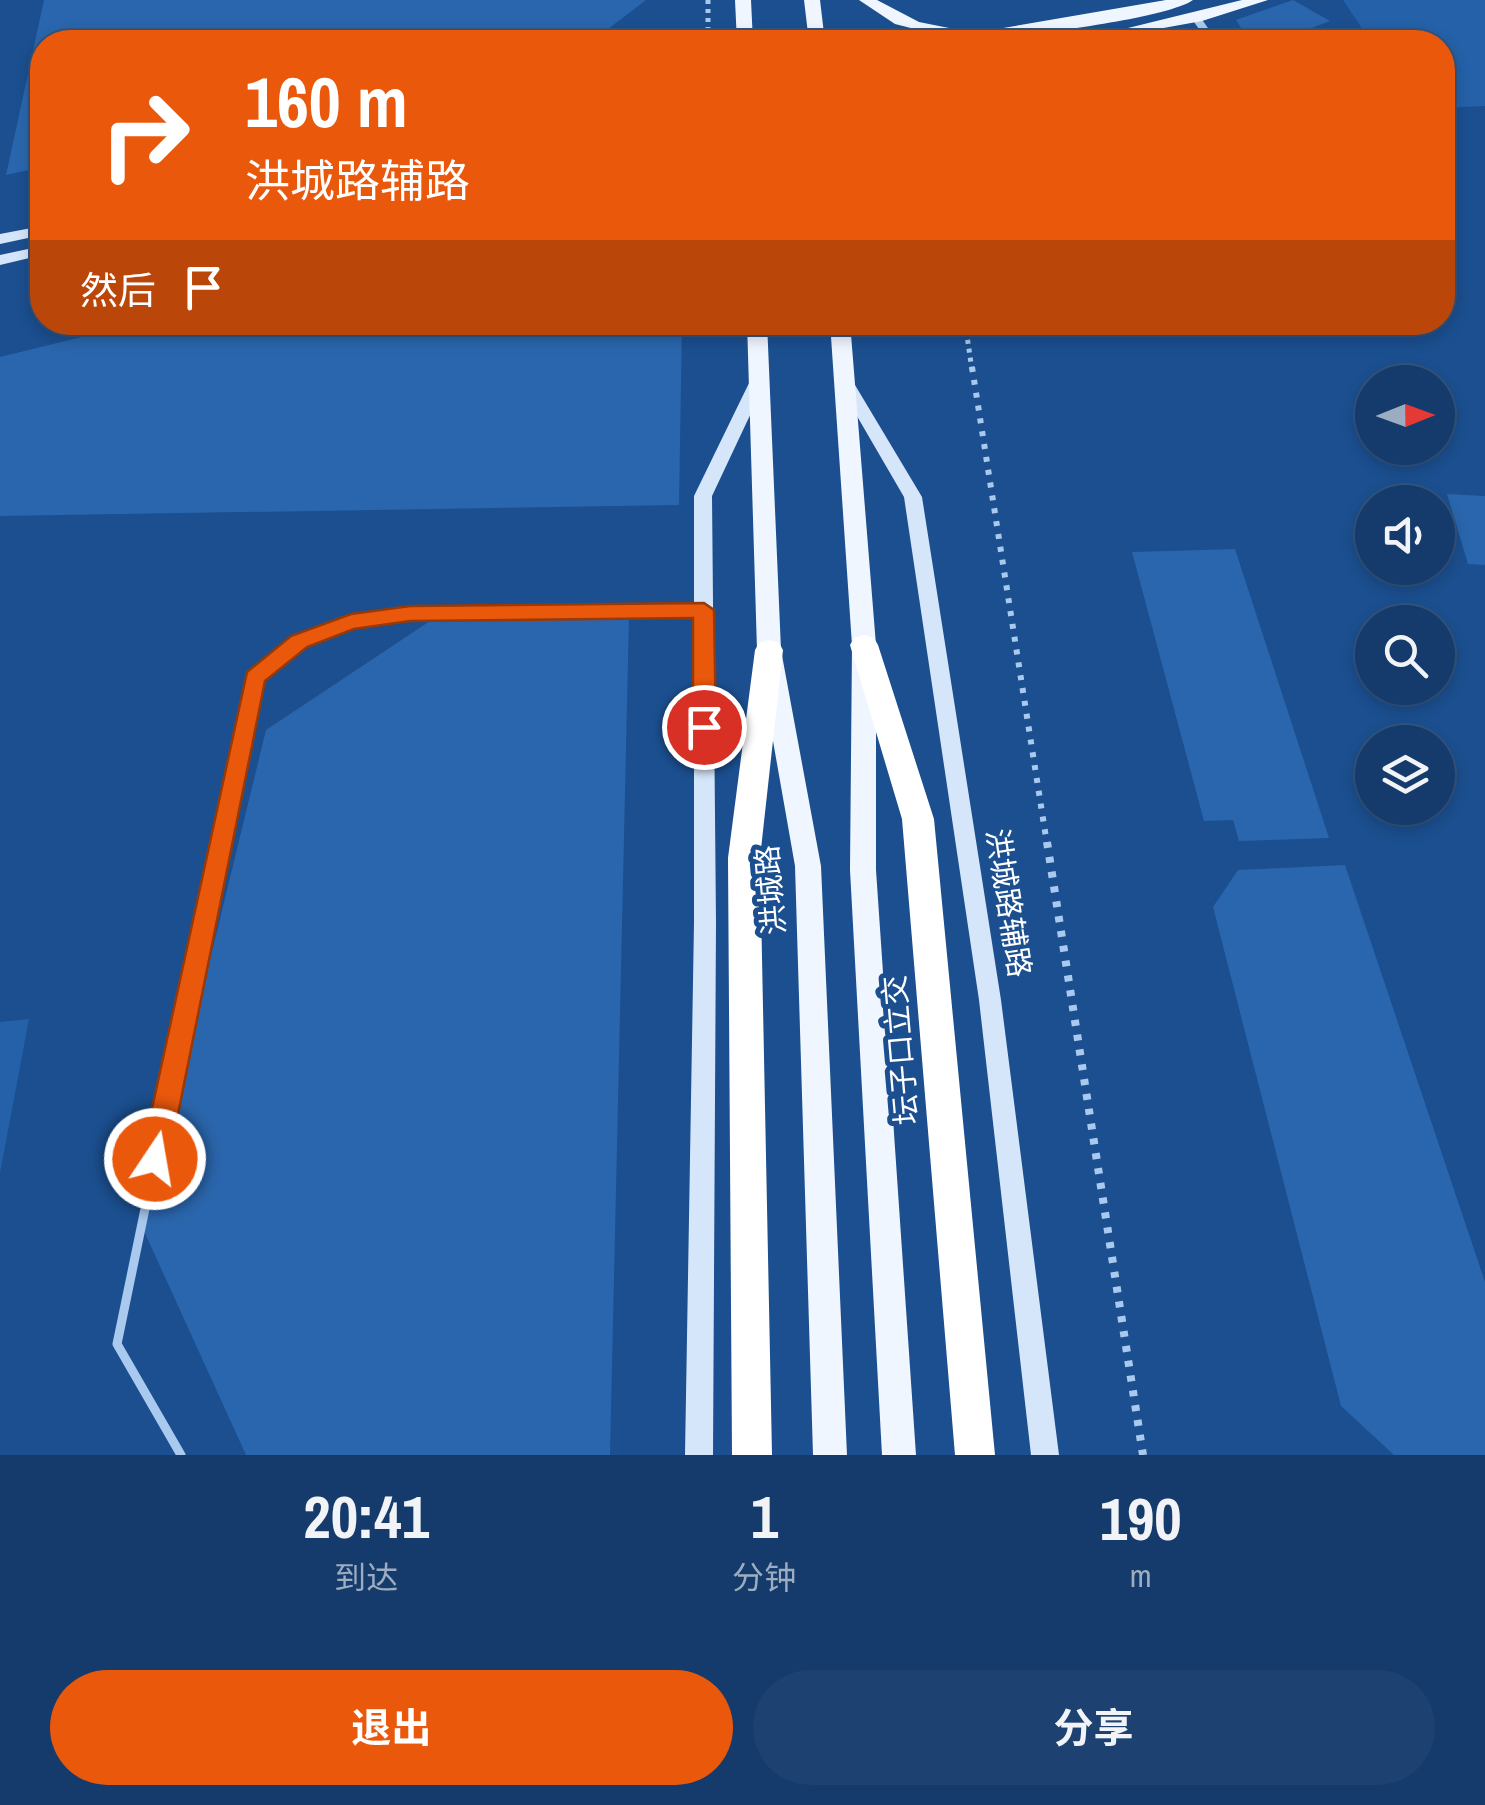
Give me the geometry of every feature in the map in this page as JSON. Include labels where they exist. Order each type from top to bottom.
[{"type":"highway","name":"坛子口立交","points":[[864,645],[918,819],[975,1455]]},
{"type":"highway","points":[[752,1455],[744,858],[769,650]]},
{"type":"main road","points":[[743,0],[745,30]]},
{"type":"main road","points":[[812,0],[816,30]]},
{"type":"main road","points":[[867,0],[880,12],[929,30]]},
{"type":"main road","points":[[1124,30],[1196,18],[1260,0]]},
{"type":"main road","points":[[1019,30],[1172,1]]},
{"type":"main road","points":[[0,240],[30,234]]},
{"type":"main road","points":[[0,260],[30,254]]},
{"type":"main road","name":"洪城路","points":[[757,335],[769,650],[808,866],[830,1455]]},
{"type":"main road","points":[[841,335],[864,645],[864,870],[899,1455]]},
{"type":"main road","points":[[700,1455],[703,496],[759,379]]},
{"type":"main road","name":"洪城路辅路","points":[[844,379],[913,497],[990,1000],[1045,1455]]},
{"type":"street","points":[[1196,18],[1204,30]]},
{"type":"lane","points":[[181,1455],[116,1344],[254,678],[299,642],[351,622],[410,614],[704,610]]},
{"type":"path","points":[[708,0],[708,30]]},
{"type":"path","points":[[967,335],[1143,1455]]},
{"type":"shaded area","points":[[1343,0],[1485,0],[1485,106],[1455,107],[1455,30],[1363,30]]},
{"type":"shaded area","points":[[29,1019],[0,1173],[0,1022]]},
{"type":"building","points":[[44,0],[646,0],[607,30],[37,30]]},
{"type":"building","points":[[1293,0],[1330,21],[1310,30],[1242,30],[1236,20]]},
{"type":"building","points":[[30,64],[30,170],[6,175]]},
{"type":"building","points":[[90,335],[682,335],[679,505],[0,516],[0,357]]},
{"type":"building","points":[[1455,494],[1485,496],[1485,565],[1468,564],[1455,521]]},
{"type":"building","points":[[1235,549],[1329,838],[1239,841],[1233,820],[1204,821],[1132,552]]},
{"type":"building","points":[[629,615],[610,1455],[246,1455],[144,1231],[266,730],[433,619]]},
{"type":"building","points":[[1345,865],[1485,1282],[1485,1455],[1394,1455],[1341,1406],[1213,907],[1238,870]]},
{"type":"route","points":[[155,1159],[254,678],[299,642],[351,622],[410,614],[704,610],[704,727]]}]
